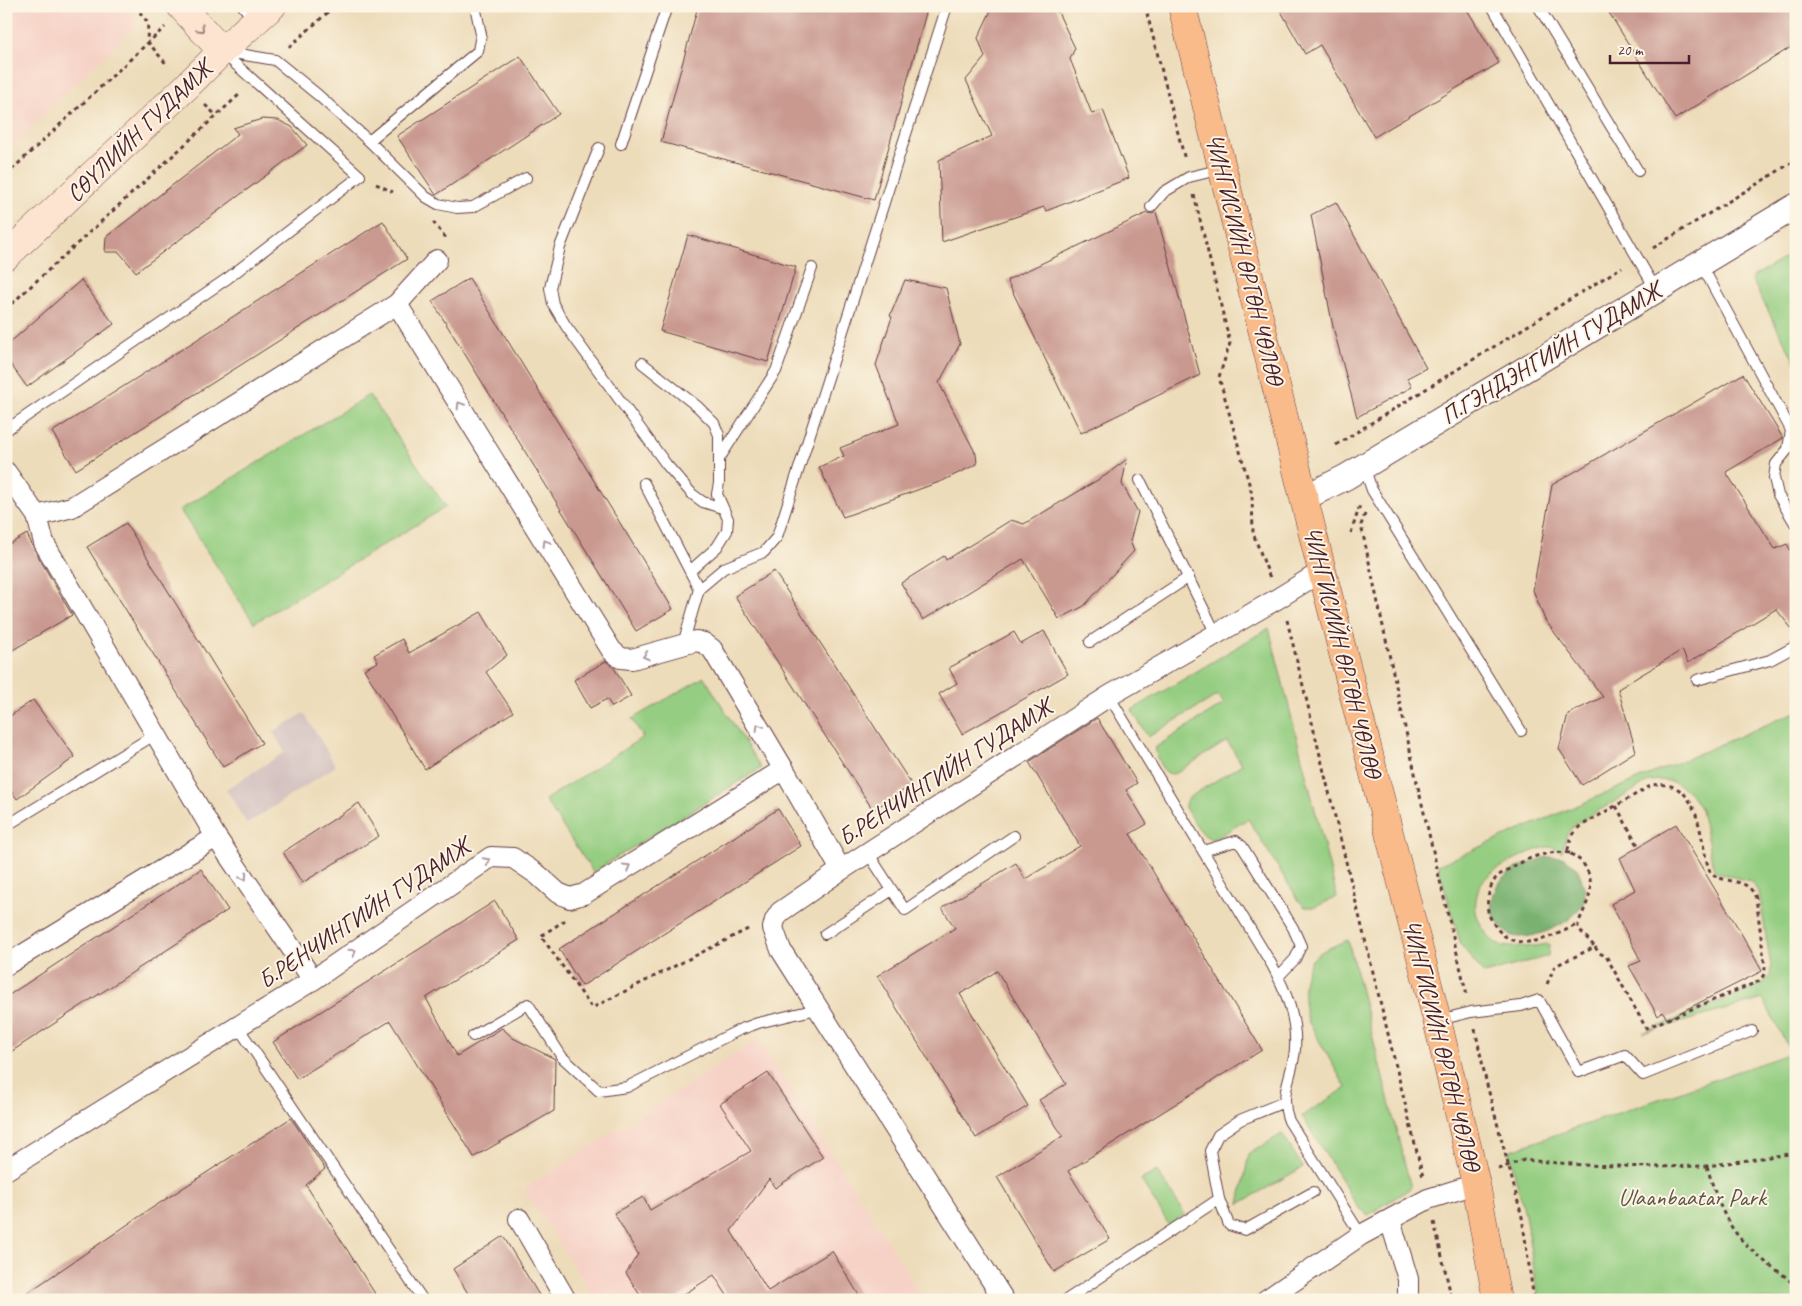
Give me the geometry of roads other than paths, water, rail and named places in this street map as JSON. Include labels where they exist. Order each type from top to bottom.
[{"type":"highway","name":"ЧИНГИСИЙН ӨРГӨН ЧӨЛӨӨ","points":[[1182,6],[1322,571],[1437,1020],[1487,1176],[1497,1300]]},
{"type":"main road","points":[[182,8],[222,51]]},
{"type":"main road","name":"СӨҮЛИЙН ГУДАМЖ","points":[[6,256],[186,87],[222,51],[257,11]]},
{"type":"street","name":"П.ГЭНДЭНГИЙН ГУДАМЖ","points":[[1304,498],[1363,466],[1796,206]]},
{"type":"street","points":[[37,516],[72,507],[397,304],[437,260]]},
{"type":"street","points":[[397,304],[612,651],[621,658],[632,659],[696,641],[704,643],[712,649],[784,769]]},
{"type":"street","points":[[6,472],[37,516],[44,544],[216,836],[313,980]]},
{"type":"street","name":"Б.РЕНЧИНГИЙН ГУДАМЖ","points":[[6,1170],[313,980],[491,857],[513,858],[538,875],[558,893],[570,898],[584,894],[784,769],[841,870],[1109,696],[1322,571]]},
{"type":"street","points":[[6,965],[216,836]]},
{"type":"street","points":[[841,870],[780,912],[775,920],[776,938],[781,950],[817,1009],[1004,1300]]},
{"type":"street","points":[[1266,1300],[1361,1235],[1428,1199],[1487,1176]]},
{"type":"street","points":[[519,1219],[566,1300]]},
{"type":"street","points":[[1390,1220],[1408,1279],[1408,1300]]},
{"type":"lane","points":[[369,141],[478,51],[481,34],[474,6]]},
{"type":"lane","points":[[621,144],[667,6]]},
{"type":"lane","points":[[683,644],[699,589],[724,568],[764,552],[777,538],[947,6]]},
{"type":"lane","points":[[1492,6],[1656,290]]},
{"type":"lane","points":[[1538,6],[1638,171]]},
{"type":"lane","points":[[222,51],[274,60],[318,95],[369,141],[426,197],[438,204],[457,208],[473,207],[526,178]]},
{"type":"lane","points":[[6,430],[228,278],[360,176],[222,51]]},
{"type":"lane","points":[[599,148],[560,247],[550,288],[553,304],[566,326],[666,464],[692,494],[702,502],[722,508]]},
{"type":"lane","points":[[1150,207],[1164,192],[1189,177],[1223,169]]},
{"type":"lane","points":[[1700,264],[1791,430],[1788,449],[1776,464],[1774,478],[1778,495],[1796,525]]},
{"type":"lane","points":[[719,460],[776,371],[812,268]]},
{"type":"lane","points":[[642,363],[698,407],[714,423],[719,436],[717,494],[728,519],[727,531],[717,547],[690,571]]},
{"type":"lane","points":[[1363,466],[1372,490],[1521,731]]},
{"type":"lane","points":[[1140,480],[1216,634]]},
{"type":"lane","points":[[644,483],[699,589]]},
{"type":"lane","points":[[1090,642],[1189,578]]},
{"type":"lane","points":[[1697,680],[1770,660],[1796,646]]},
{"type":"lane","points":[[1109,696],[1285,990],[1290,1004],[1295,1034],[1294,1057],[1284,1102],[1289,1121],[1361,1235]]},
{"type":"lane","points":[[6,826],[156,734]]},
{"type":"lane","points":[[868,853],[905,910],[1014,836]]},
{"type":"lane","points":[[1203,851],[1236,842],[1242,846],[1293,928],[1300,946],[1295,959],[1278,977]]},
{"type":"lane","points":[[825,934],[892,890]]},
{"type":"lane","points":[[1437,1020],[1471,1012],[1521,1006],[1540,1000],[1579,1072],[1625,1055],[1643,1075],[1752,1031]]},
{"type":"lane","points":[[473,1036],[528,1004],[562,1057],[599,1091],[627,1087],[739,1030],[758,1023],[817,1009]]},
{"type":"lane","points":[[238,1027],[422,1300]]},
{"type":"lane","points":[[1284,1102],[1240,1120],[1218,1135],[1210,1151],[1219,1199],[1229,1225],[1244,1230],[1313,1192]]},
{"type":"lane","points":[[1066,1300],[1219,1199]]},
{"type":"park label","name":"Ulaanbaatar Park","points":[[1692,1197]]}]
